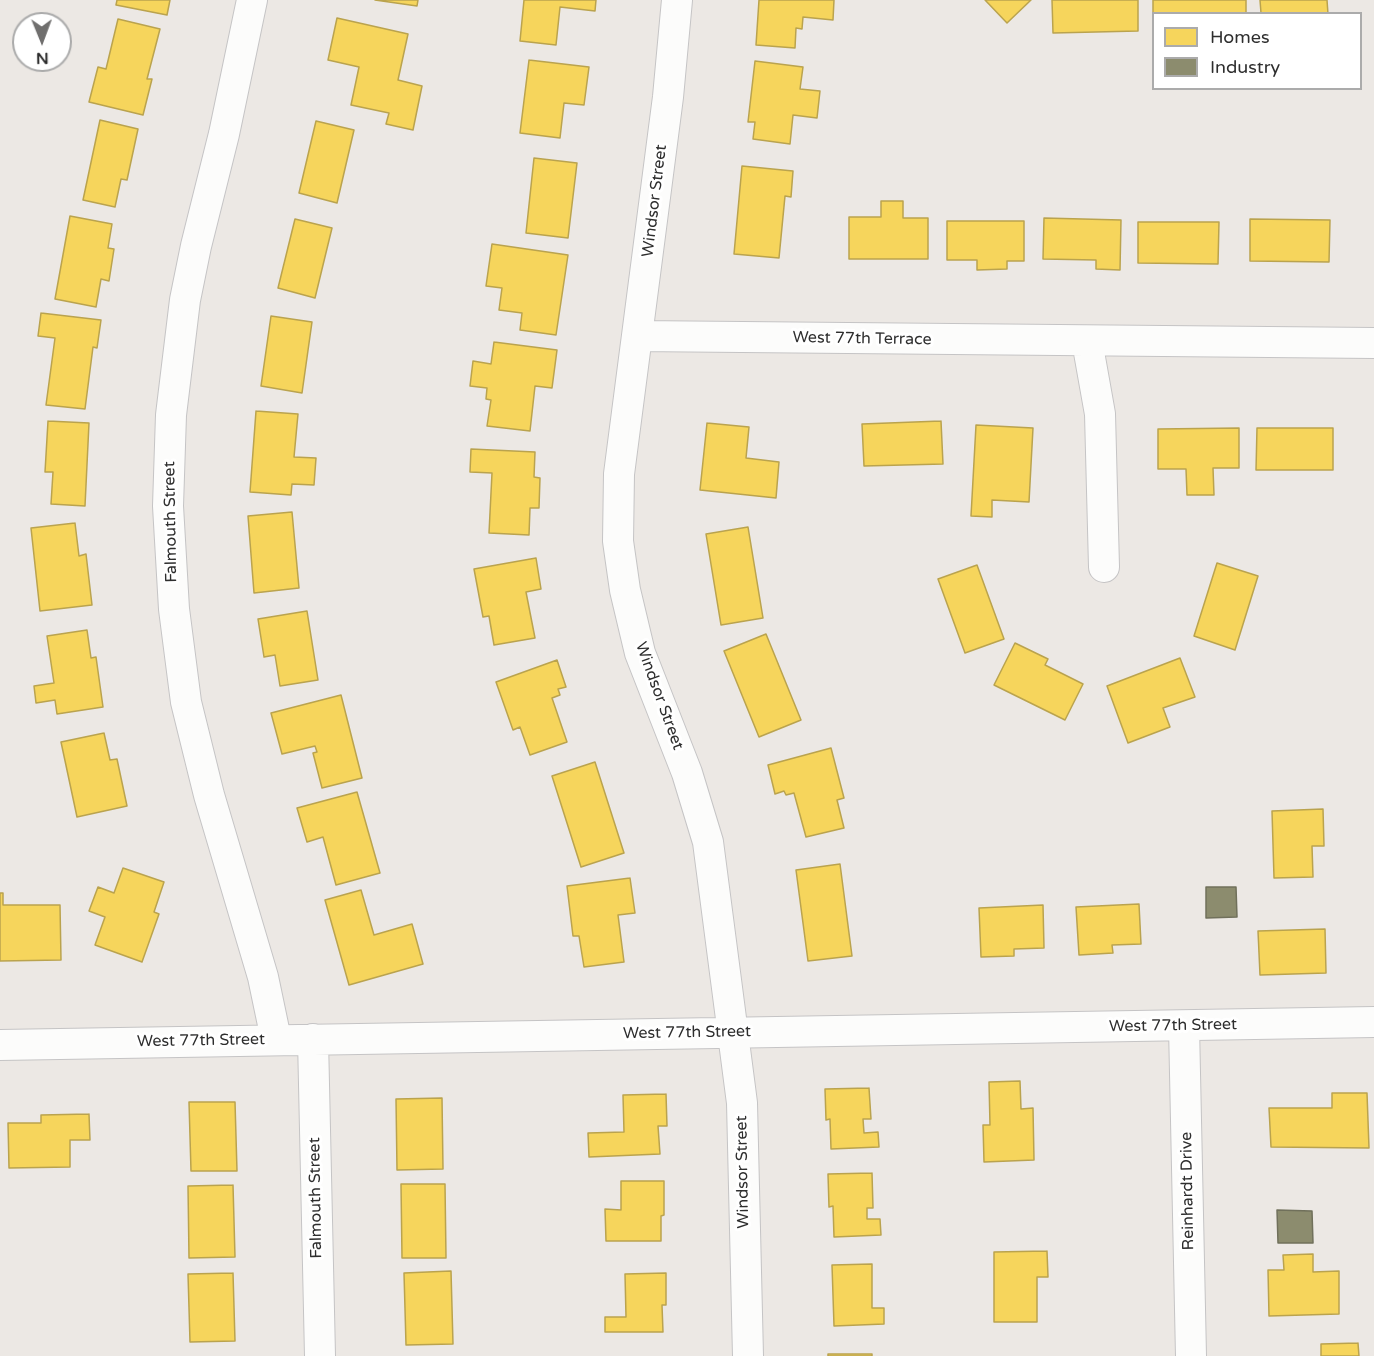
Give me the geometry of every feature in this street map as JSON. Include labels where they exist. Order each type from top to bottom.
[{"type":"street","name":"Falmouth Street","points":[[252,0],[224,134],[185,300],[171,416],[168,506],[174,609],[186,702],[209,795],[263,977],[276,1040]]},
{"type":"street","name":"Windsor Street","points":[[677,0],[668,97],[619,474],[618,541],[625,590],[640,653],[687,773],[708,842],[742,1103],[748,1356]]},
{"type":"street","name":"West 77th Terrace","points":[[637,336],[1374,343]]},
{"type":"street","points":[[1087,341],[1100,414],[1104,567]]},
{"type":"street","name":"West 77th Street","points":[[0,1045],[1374,1022]]},
{"type":"street","name":"Reinhardt Drive","points":[[1184,1026],[1191,1356]]},
{"type":"street","name":"Falmouth Street","points":[[313,1039],[320,1356]]},
{"type":"building: Homes","points":[[117,0],[170,0],[167,15],[116,5]]},
{"type":"building: Homes","points":[[375,0],[418,0],[417,6]]},
{"type":"building: Homes","points":[[524,0],[596,0],[595,11],[560,7],[556,45],[520,41]]},
{"type":"building: Homes","points":[[759,0],[834,0],[833,20],[803,17],[802,29],[796,28],[795,48],[756,45]]},
{"type":"building: Homes","points":[[985,0],[1031,0],[1007,23]]},
{"type":"building: Homes","points":[[1052,0],[1138,0],[1138,31],[1053,33]]},
{"type":"building: Homes","points":[[1153,0],[1246,0],[1246,12],[1153,12]]},
{"type":"building: Homes","points":[[1260,0],[1327,0],[1328,12],[1261,12]]},
{"type":"building: Homes","points":[[337,18],[408,34],[398,80],[422,86],[413,130],[386,124],[389,113],[351,105],[359,67],[328,60]]},
{"type":"building: Homes","points":[[118,19],[160,29],[147,79],[152,79],[143,115],[89,102],[98,67],[106,69]]},
{"type":"building: Homes","points":[[529,60],[589,67],[584,105],[564,103],[560,138],[520,133]]},
{"type":"building: Homes","points":[[755,61],[803,67],[800,89],[820,91],[817,118],[793,115],[790,144],[753,139],[755,122],[748,122]]},
{"type":"building: Homes","points":[[100,120],[138,129],[127,180],[121,179],[115,207],[83,200]]},
{"type":"building: Homes","points":[[316,121],[354,130],[337,203],[299,193]]},
{"type":"building: Homes","points":[[534,158],[577,163],[568,238],[526,233]]},
{"type":"building: Homes","points":[[742,166],[793,171],[791,197],[785,196],[779,258],[734,254]]},
{"type":"building: Homes","points":[[881,201],[903,201],[903,218],[928,218],[928,259],[849,259],[849,217],[881,217]]},
{"type":"building: Homes","points":[[70,216],[112,224],[108,248],[114,249],[109,281],[101,279],[96,307],[55,299]]},
{"type":"building: Homes","points":[[1044,218],[1121,220],[1120,270],[1096,269],[1096,260],[1043,259]]},
{"type":"building: Homes","points":[[295,219],[332,228],[315,298],[278,288]]},
{"type":"building: Homes","points":[[1250,219],[1330,220],[1329,262],[1250,261]]},
{"type":"building: Homes","points":[[947,221],[1024,221],[1024,261],[1007,261],[1007,269],[977,270],[977,260],[947,260]]},
{"type":"building: Homes","points":[[1138,222],[1219,222],[1218,264],[1138,263]]},
{"type":"building: Homes","points":[[492,244],[568,255],[556,335],[520,330],[522,313],[499,310],[502,288],[486,286]]},
{"type":"building: Homes","points":[[41,313],[101,320],[97,348],[93,347],[85,409],[46,405],[55,338],[38,336]]},
{"type":"building: Homes","points":[[271,316],[312,322],[302,393],[261,386]]},
{"type":"building: Homes","points":[[494,342],[557,350],[552,388],[535,386],[530,431],[487,426],[491,400],[486,399],[487,388],[470,386],[473,361],[491,364]]},
{"type":"building: Homes","points":[[256,411],[298,414],[294,457],[316,458],[314,485],[292,484],[291,495],[250,492]]},
{"type":"building: Homes","points":[[48,421],[89,423],[85,506],[51,504],[53,472],[45,472]]},
{"type":"building: Homes","points":[[941,421],[943,464],[864,466],[862,424]]},
{"type":"building: Homes","points":[[707,423],[749,427],[746,458],[779,462],[776,498],[700,490]]},
{"type":"building: Homes","points":[[976,425],[1033,428],[1029,502],[992,500],[992,517],[971,516]]},
{"type":"building: Homes","points":[[1239,428],[1239,468],[1213,468],[1214,495],[1187,495],[1186,469],[1158,469],[1158,429]]},
{"type":"building: Homes","points":[[1257,428],[1333,428],[1333,470],[1256,470]]},
{"type":"building: Homes","points":[[471,449],[535,452],[534,477],[540,478],[539,508],[530,508],[529,535],[489,533],[492,473],[470,472]]},
{"type":"building: Homes","points":[[292,512],[299,588],[254,593],[248,516]]},
{"type":"building: Homes","points":[[75,523],[79,556],[86,554],[92,605],[40,611],[31,528]]},
{"type":"building: Homes","points":[[748,527],[763,618],[721,625],[706,534]]},
{"type":"building: Homes","points":[[536,558],[541,589],[526,592],[535,638],[494,645],[489,616],[483,617],[474,569]]},
{"type":"building: Homes","points":[[1217,563],[1258,576],[1235,650],[1194,636]]},
{"type":"building: Homes","points":[[977,565],[1004,639],[965,653],[938,579]]},
{"type":"building: Homes","points":[[307,611],[318,680],[280,686],[275,655],[264,657],[258,619]]},
{"type":"building: Homes","points":[[87,630],[91,658],[96,657],[103,707],[57,714],[55,700],[36,703],[34,686],[54,683],[47,636]]},
{"type":"building: Homes","points":[[766,634],[801,720],[759,737],[724,651]]},
{"type":"building: Homes","points":[[1015,643],[1048,659],[1045,665],[1083,684],[1065,720],[994,685]]},
{"type":"building: Homes","points":[[1180,658],[1195,697],[1163,708],[1170,727],[1128,743],[1107,686]]},
{"type":"building: Homes","points":[[557,660],[566,687],[558,689],[560,695],[552,698],[567,742],[530,755],[520,727],[513,730],[496,682]]},
{"type":"building: Homes","points":[[341,695],[362,778],[322,788],[313,753],[317,752],[315,746],[282,754],[271,713]]},
{"type":"building: Homes","points":[[104,733],[110,760],[117,759],[127,806],[77,817],[61,742]]},
{"type":"building: Homes","points":[[831,748],[844,798],[837,800],[844,828],[806,837],[794,793],[786,795],[784,791],[775,794],[768,765]]},
{"type":"building: Homes","points":[[595,762],[624,853],[581,867],[552,776]]},
{"type":"building: Homes","points":[[357,792],[380,873],[336,885],[323,837],[307,842],[297,808]]},
{"type":"building: Homes","points":[[1323,809],[1324,846],[1312,846],[1313,877],[1274,878],[1272,811]]},
{"type":"building: Homes","points":[[840,864],[852,956],[808,961],[796,870]]},
{"type":"building: Homes","points":[[123,868],[164,882],[154,912],[159,914],[142,962],[95,945],[105,917],[89,911],[98,887],[114,893]]},
{"type":"building: Homes","points":[[630,878],[635,913],[618,915],[624,962],[584,967],[579,936],[573,936],[567,886]]},
{"type":"building: Homes","points":[[361,890],[374,935],[412,924],[423,964],[349,985],[325,900]]},
{"type":"building: Homes","points":[[0,893],[3,893],[3,905],[60,905],[61,960],[0,961]]},
{"type":"building: Homes","points":[[1139,904],[1141,944],[1112,945],[1113,953],[1079,955],[1076,907]]},
{"type":"building: Homes","points":[[1043,905],[1044,948],[1014,949],[1014,956],[981,957],[979,908]]},
{"type":"building: Homes","points":[[1325,929],[1326,973],[1260,975],[1258,931]]},
{"type":"building: Homes","points":[[1020,1081],[1021,1109],[1033,1108],[1034,1160],[984,1162],[983,1125],[990,1125],[989,1082]]},
{"type":"building: Homes","points":[[869,1088],[871,1119],[863,1119],[864,1133],[878,1132],[879,1147],[831,1149],[830,1119],[826,1120],[825,1089]]},
{"type":"building: Homes","points":[[1332,1093],[1367,1093],[1369,1148],[1271,1147],[1269,1108],[1332,1108]]},
{"type":"building: Homes","points":[[666,1094],[667,1126],[658,1126],[660,1154],[589,1157],[588,1133],[624,1132],[623,1095]]},
{"type":"building: Homes","points":[[442,1098],[443,1169],[397,1170],[396,1099]]},
{"type":"building: Homes","points":[[189,1102],[235,1102],[237,1171],[191,1171]]},
{"type":"building: Homes","points":[[89,1114],[90,1140],[70,1140],[70,1167],[9,1168],[8,1123],[41,1123],[41,1115]]},
{"type":"building: Homes","points":[[872,1173],[873,1208],[867,1208],[867,1219],[880,1219],[881,1235],[834,1237],[833,1206],[829,1207],[828,1174]]},
{"type":"building: Homes","points":[[621,1181],[664,1181],[661,1241],[606,1241],[605,1209],[621,1210]]},
{"type":"building: Homes","points":[[401,1184],[445,1184],[446,1258],[402,1258]]},
{"type":"building: Homes","points":[[233,1185],[235,1257],[189,1258],[188,1186]]},
{"type":"building: Homes","points":[[1047,1251],[1048,1277],[1037,1277],[1037,1322],[994,1322],[994,1252]]},
{"type":"building: Homes","points":[[1313,1254],[1313,1272],[1339,1271],[1339,1314],[1269,1316],[1268,1270],[1284,1270],[1283,1255]]},
{"type":"building: Homes","points":[[872,1264],[872,1308],[884,1308],[884,1324],[834,1326],[832,1265]]},
{"type":"building: Homes","points":[[451,1271],[453,1344],[406,1345],[404,1273]]},
{"type":"building: Homes","points":[[233,1273],[235,1341],[190,1342],[188,1274]]},
{"type":"building: Homes","points":[[666,1273],[666,1305],[662,1305],[663,1332],[605,1332],[605,1317],[626,1317],[625,1274]]},
{"type":"building: Homes","points":[[1358,1343],[1359,1356],[1321,1356],[1321,1344]]},
{"type":"building: Homes","points":[[828,1354],[872,1354],[872,1356],[828,1356]]},
{"type":"building: Industry","points":[[1206,887],[1236,887],[1237,917],[1206,918]]},
{"type":"building: Industry","points":[[1277,1210],[1312,1211],[1313,1243],[1278,1243]]}]
